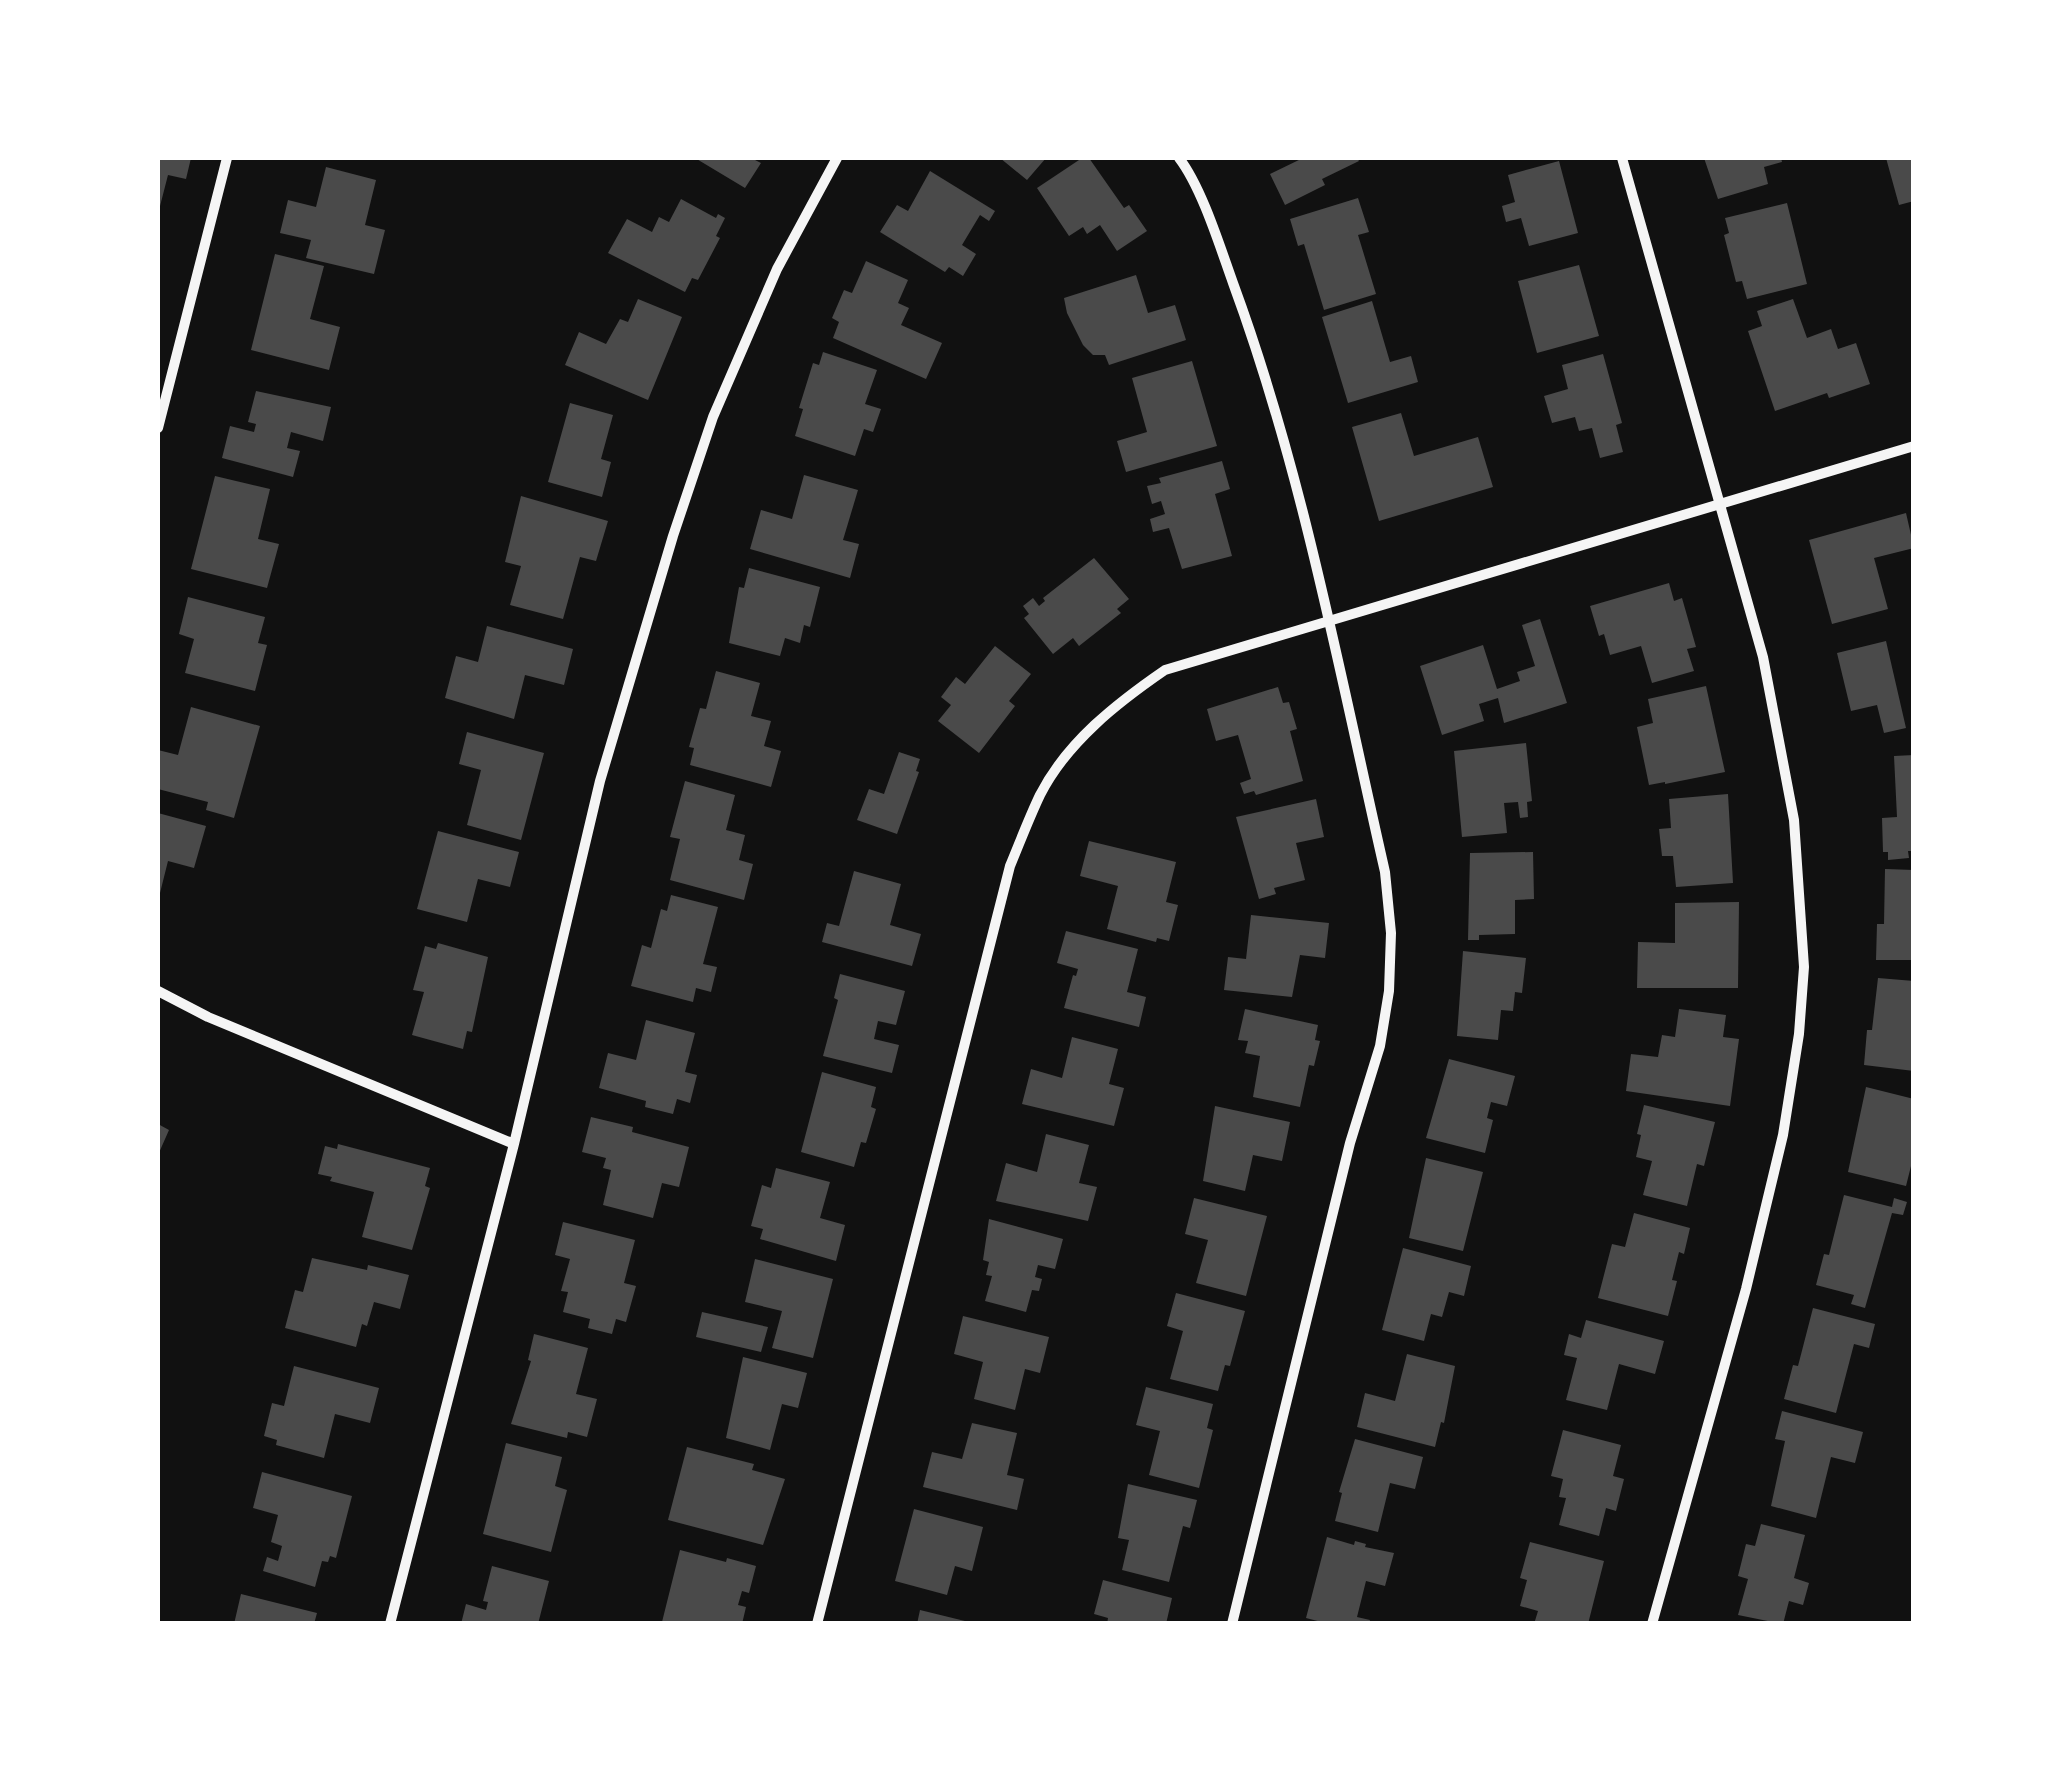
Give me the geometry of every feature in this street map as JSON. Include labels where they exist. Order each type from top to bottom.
[{"type":"street","points":[[158,428],[227,158]]},
{"type":"street","points":[[390,1624],[514,1144],[600,781],[673,536],[713,416],[778,270],[836,158]]},
{"type":"street","points":[[1179,158],[1215,234],[1249,325],[1293,472],[1385,872],[1391,933],[1389,991],[1380,1046],[1350,1143],[1232,1624]]},
{"type":"street","points":[[1622,158],[1763,657],[1794,820],[1804,968],[1800,1034],[1783,1135],[1746,1289],[1652,1624]]},
{"type":"street","points":[[817,1624],[1010,866],[1042,792],[1080,740],[1124,698],[1165,670],[1914,446]]},
{"type":"street","points":[[158,991],[208,1017],[514,1144]]},
{"type":"building","points":[[158,158],[191,158],[186,179],[168,175],[159,210]]},
{"type":"building","points":[[695,158],[757,158],[761,163],[745,188]]},
{"type":"building","points":[[1000,158],[1046,158],[1027,180]]},
{"type":"building","points":[[1082,158],[1089,158],[1124,208],[1129,205],[1147,231],[1117,251],[1100,225],[1087,234],[1083,227],[1069,236],[1037,188]]},
{"type":"building","points":[[1303,158],[1359,161],[1322,179],[1325,185],[1285,205],[1270,174]]},
{"type":"building","points":[[1704,158],[1781,158],[1782,162],[1764,167],[1768,184],[1718,199]]},
{"type":"building","points":[[1886,158],[1914,158],[1914,201],[1899,205]]},
{"type":"building","points":[[1559,161],[1578,233],[1529,246],[1521,218],[1506,222],[1502,206],[1515,202],[1508,175]]},
{"type":"building","points":[[326,167],[376,180],[365,225],[385,230],[374,274],[306,258],[311,240],[280,233],[288,200],[316,207]]},
{"type":"building","points":[[930,171],[995,211],[989,221],[980,215],[962,245],[976,254],[963,276],[949,267],[945,272],[880,232],[897,205],[908,211]]},
{"type":"building","points":[[1358,198],[1369,232],[1358,235],[1376,294],[1324,310],[1304,244],[1298,246],[1290,219]]},
{"type":"building","points":[[681,199],[716,218],[718,214],[725,218],[716,236],[720,238],[698,280],[692,278],[685,292],[608,253],[627,219],[652,232],[659,217],[669,222]]},
{"type":"building","points":[[1787,203],[1807,284],[1747,299],[1742,281],[1736,282],[1724,235],[1729,233],[1725,218]]},
{"type":"building","points":[[275,254],[324,266],[310,319],[340,327],[329,370],[251,350]]},
{"type":"building","points":[[866,261],[908,280],[898,303],[909,308],[901,325],[942,343],[926,379],[833,338],[839,322],[832,318],[844,290],[852,293]]},
{"type":"building","points":[[1579,265],[1599,336],[1537,353],[1518,281]]},
{"type":"building","points":[[1136,275],[1148,313],[1175,305],[1186,340],[1109,365],[1105,355],[1093,355],[1083,345],[1064,298]]},
{"type":"building","points":[[638,299],[682,317],[648,400],[565,365],[579,332],[606,344],[620,319],[628,322]]},
{"type":"building","points":[[1793,299],[1807,338],[1831,329],[1838,349],[1856,343],[1870,384],[1829,398],[1827,393],[1775,411],[1748,331],[1762,326],[1757,311]]},
{"type":"building","points":[[1372,301],[1390,362],[1411,356],[1418,382],[1348,403],[1322,317]]},
{"type":"building","points":[[823,352],[877,370],[865,404],[881,409],[873,432],[864,429],[855,456],[795,436],[813,363],[819,365]]},
{"type":"building","points":[[1603,354],[1622,423],[1616,425],[1623,452],[1600,458],[1592,428],[1579,431],[1575,417],[1552,423],[1544,396],[1568,389],[1562,365]]},
{"type":"building","points":[[1192,361],[1217,446],[1126,472],[1117,441],[1147,432],[1132,378]]},
{"type":"building","points":[[256,391],[331,407],[323,441],[291,432],[287,448],[300,451],[293,477],[222,458],[230,426],[254,432],[256,424],[248,422]]},
{"type":"building","points":[[570,403],[613,415],[601,459],[611,462],[602,497],[548,482]]},
{"type":"building","points":[[1401,413],[1414,456],[1478,437],[1493,487],[1379,521],[1352,427]]},
{"type":"building","points":[[1222,461],[1230,489],[1215,494],[1232,556],[1182,569],[1169,528],[1153,532],[1150,519],[1165,514],[1161,501],[1152,504],[1147,486],[1161,483],[1159,478]]},
{"type":"building","points":[[804,475],[858,490],[843,540],[859,544],[850,578],[750,549],[761,510],[792,519]]},
{"type":"building","points":[[215,476],[270,489],[258,539],[279,544],[267,588],[191,569]]},
{"type":"building","points":[[521,496],[608,521],[596,561],[580,557],[563,619],[510,605],[521,566],[505,562]]},
{"type":"building","points":[[1906,513],[1914,548],[1874,558],[1888,609],[1832,624],[1809,540]]},
{"type":"building","points":[[1094,558],[1129,599],[1117,609],[1121,613],[1079,646],[1073,638],[1053,654],[1024,618],[1029,614],[1023,606],[1033,598],[1039,606],[1045,601],[1043,598]]},
{"type":"building","points":[[749,568],[820,587],[810,627],[804,625],[800,643],[785,638],[780,656],[729,643],[739,587],[744,588]]},
{"type":"building","points":[[1669,583],[1674,601],[1682,598],[1696,647],[1687,649],[1694,671],[1652,683],[1641,646],[1610,655],[1604,634],[1599,636],[1590,606]]},
{"type":"building","points":[[188,597],[265,617],[258,643],[267,645],[255,691],[185,673],[194,639],[179,634]]},
{"type":"building","points":[[1540,619],[1567,703],[1504,723],[1498,698],[1479,704],[1484,721],[1442,735],[1420,666],[1483,645],[1497,689],[1520,681],[1517,672],[1535,666],[1522,625]]},
{"type":"building","points":[[487,626],[573,649],[564,685],[525,675],[514,719],[445,698],[456,656],[478,662]]},
{"type":"building","points":[[1886,641],[1906,728],[1884,733],[1877,705],[1851,711],[1837,653]]},
{"type":"building","points":[[995,646],[1031,674],[1009,701],[1015,706],[979,753],[938,721],[951,705],[941,697],[956,677],[965,684]]},
{"type":"building","points":[[716,671],[760,683],[751,716],[771,721],[764,746],[781,751],[771,787],[690,765],[694,748],[689,747],[700,708],[706,709]]},
{"type":"building","points":[[1706,686],[1725,772],[1649,785],[1637,727],[1653,723],[1648,699]]},
{"type":"building","points":[[1278,687],[1283,703],[1289,702],[1297,729],[1290,731],[1303,781],[1256,795],[1254,791],[1244,794],[1240,783],[1251,779],[1238,735],[1216,741],[1207,709]]},
{"type":"building","points":[[191,707],[260,726],[234,818],[206,810],[208,802],[158,789],[158,750],[178,755]]},
{"type":"building","points":[[467,732],[544,753],[521,840],[467,825],[481,770],[459,764]]},
{"type":"building","points":[[1526,743],[1532,801],[1527,802],[1528,817],[1520,818],[1518,802],[1504,803],[1507,833],[1462,837],[1454,751]]},
{"type":"building","points":[[899,752],[920,759],[897,834],[857,820],[869,789],[884,794]]},
{"type":"building","points":[[1914,755],[1914,851],[1908,851],[1909,858],[1888,860],[1888,852],[1883,852],[1882,818],[1897,817],[1894,756]]},
{"type":"building","points":[[685,781],[735,795],[726,830],[745,835],[739,860],[753,864],[744,900],[670,880],[680,839],[670,837]]},
{"type":"building","points":[[1728,794],[1733,883],[1676,887],[1673,856],[1662,856],[1659,829],[1671,828],[1669,799]]},
{"type":"building","points":[[1316,799],[1324,837],[1296,843],[1305,880],[1274,888],[1276,894],[1259,899],[1236,817]]},
{"type":"building","points":[[158,813],[206,826],[194,868],[168,861],[159,897]]},
{"type":"building","points":[[438,831],[519,852],[510,887],[478,879],[467,922],[417,909]]},
{"type":"building","points":[[1089,841],[1176,862],[1166,902],[1178,905],[1169,941],[1157,938],[1156,942],[1107,929],[1118,886],[1080,876]]},
{"type":"building","points":[[1533,852],[1534,899],[1515,900],[1515,934],[1479,935],[1479,940],[1468,940],[1470,853]]},
{"type":"building","points":[[1885,869],[1914,870],[1914,960],[1876,960],[1877,924],[1884,924]]},
{"type":"building","points":[[854,871],[901,884],[890,925],[921,934],[912,966],[822,942],[827,923],[839,926]]},
{"type":"building","points":[[671,895],[718,907],[703,964],[717,967],[711,992],[696,988],[693,1002],[631,986],[642,945],[651,948],[661,909],[667,911]]},
{"type":"building","points":[[1739,902],[1738,988],[1637,988],[1638,942],[1675,943],[1675,903]]},
{"type":"building","points":[[1251,915],[1329,923],[1325,958],[1300,955],[1292,997],[1224,990],[1228,957],[1246,959]]},
{"type":"building","points":[[1066,931],[1138,949],[1127,992],[1146,997],[1139,1027],[1064,1008],[1078,969],[1057,963]]},
{"type":"building","points":[[438,943],[488,957],[472,1032],[467,1031],[463,1049],[412,1035],[424,992],[413,990],[425,946],[436,949]]},
{"type":"building","points":[[1463,951],[1526,958],[1522,993],[1515,992],[1513,1011],[1501,1010],[1498,1040],[1457,1036]]},
{"type":"building","points":[[840,974],[905,991],[896,1025],[878,1021],[874,1039],[899,1045],[892,1073],[823,1056],[838,1000],[834,998]]},
{"type":"building","points":[[1878,978],[1914,981],[1914,1071],[1864,1065]]},
{"type":"building","points":[[1245,1009],[1318,1025],[1315,1040],[1320,1041],[1314,1066],[1309,1065],[1300,1107],[1253,1097],[1260,1056],[1245,1053],[1248,1041],[1238,1040]]},
{"type":"building","points":[[1679,1009],[1726,1015],[1723,1037],[1739,1039],[1730,1106],[1626,1091],[1631,1054],[1658,1057],[1662,1035],[1675,1037]]},
{"type":"building","points":[[646,1020],[695,1033],[685,1072],[697,1075],[690,1103],[677,1099],[673,1114],[645,1107],[646,1101],[599,1088],[608,1053],[636,1060]]},
{"type":"building","points":[[1072,1037],[1118,1049],[1109,1084],[1124,1088],[1114,1126],[1022,1104],[1031,1069],[1062,1078]]},
{"type":"building","points":[[1449,1059],[1515,1076],[1507,1106],[1491,1102],[1487,1118],[1493,1120],[1485,1153],[1426,1138]]},
{"type":"building","points":[[822,1072],[876,1087],[871,1107],[876,1109],[854,1167],[801,1152]]},
{"type":"building","points":[[1866,1087],[1914,1099],[1914,1154],[1906,1186],[1848,1172]]},
{"type":"building","points":[[1644,1105],[1715,1122],[1704,1166],[1697,1164],[1687,1206],[1643,1195],[1652,1161],[1636,1157]]},
{"type":"building","points":[[1215,1106],[1290,1122],[1282,1161],[1253,1155],[1245,1191],[1203,1181]]},
{"type":"building","points":[[591,1117],[689,1147],[679,1187],[662,1183],[653,1218],[603,1205],[611,1170],[603,1168],[606,1158],[582,1152]]},
{"type":"building","points":[[158,1124],[169,1130],[158,1155]]},
{"type":"building","points":[[1046,1134],[1089,1145],[1079,1183],[1097,1187],[1088,1221],[996,1201],[1006,1163],[1037,1172]]},
{"type":"building","points":[[338,1144],[430,1168],[425,1186],[430,1188],[412,1250],[362,1237],[374,1192],[318,1174],[325,1146],[337,1149]]},
{"type":"building","points":[[1426,1158],[1483,1172],[1463,1251],[1409,1238]]},
{"type":"building","points":[[776,1168],[830,1182],[820,1218],[845,1225],[836,1261],[760,1239],[763,1229],[751,1226],[762,1185],[771,1188]]},
{"type":"building","points":[[1844,1195],[1892,1207],[1894,1198],[1907,1202],[1903,1215],[1892,1213],[1865,1308],[1851,1304],[1854,1295],[1816,1285],[1824,1254],[1829,1255]]},
{"type":"building","points":[[1194,1198],[1267,1216],[1246,1296],[1196,1283],[1208,1240],[1185,1234]]},
{"type":"building","points":[[1634,1213],[1690,1228],[1672,1280],[1677,1281],[1668,1316],[1598,1298],[1612,1244],[1625,1247]]},
{"type":"building","points":[[989,1219],[1063,1239],[1055,1269],[1038,1265],[1035,1277],[1042,1279],[1039,1291],[1032,1290],[1026,1312],[985,1301],[992,1276],[986,1275],[989,1262],[983,1260]]},
{"type":"building","points":[[563,1222],[635,1240],[624,1283],[636,1286],[626,1322],[616,1319],[612,1334],[588,1328],[590,1319],[563,1312],[568,1292],[561,1291],[570,1259],[555,1255]]},
{"type":"building","points":[[1403,1248],[1471,1266],[1464,1296],[1449,1292],[1442,1317],[1431,1314],[1424,1341],[1382,1330]]},
{"type":"building","points":[[312,1258],[409,1275],[400,1309],[374,1302],[356,1347],[285,1328],[295,1290],[303,1292]]},
{"type":"building","points":[[755,1259],[833,1279],[813,1358],[772,1348],[782,1311],[745,1302]]},
{"type":"building","points":[[1176,1293],[1245,1311],[1230,1366],[1225,1365],[1218,1391],[1170,1379],[1183,1331],[1167,1326]]},
{"type":"building","points":[[1813,1308],[1875,1324],[1869,1348],[1854,1344],[1836,1413],[1784,1399],[1793,1365],[1798,1366]]},
{"type":"building","points":[[702,1312],[768,1327],[761,1352],[696,1337]]},
{"type":"building","points":[[963,1316],[1049,1337],[1040,1373],[1025,1369],[1015,1410],[974,1399],[983,1362],[954,1354]]},
{"type":"building","points":[[1586,1320],[1664,1341],[1655,1374],[1619,1364],[1607,1410],[1566,1400],[1577,1358],[1564,1355],[1569,1334],[1581,1338]]},
{"type":"building","points":[[534,1334],[588,1348],[576,1394],[597,1399],[587,1437],[568,1432],[567,1438],[511,1424],[531,1361],[528,1360]]},
{"type":"building","points":[[1407,1354],[1455,1366],[1435,1447],[1357,1427],[1365,1393],[1395,1401]]},
{"type":"building","points":[[743,1357],[807,1373],[798,1408],[782,1404],[770,1450],[726,1438]]},
{"type":"building","points":[[294,1366],[379,1388],[370,1423],[335,1414],[324,1458],[276,1445],[277,1440],[264,1436],[272,1403],[284,1406]]},
{"type":"building","points":[[1146,1387],[1213,1404],[1207,1428],[1213,1430],[1199,1488],[1149,1475],[1160,1431],[1136,1425]]},
{"type":"building","points":[[1782,1411],[1863,1432],[1855,1463],[1831,1457],[1816,1518],[1771,1506],[1785,1441],[1775,1439]]},
{"type":"building","points":[[972,1423],[1017,1433],[1007,1475],[1024,1479],[1017,1510],[923,1487],[932,1452],[962,1459]]},
{"type":"building","points":[[1563,1430],[1621,1445],[1613,1476],[1624,1479],[1616,1511],[1606,1508],[1599,1536],[1559,1525],[1566,1498],[1559,1497],[1563,1479],[1551,1476]]},
{"type":"building","points":[[1355,1439],[1423,1457],[1415,1489],[1390,1483],[1378,1532],[1335,1521]]},
{"type":"building","points":[[506,1443],[562,1457],[555,1486],[567,1490],[551,1552],[483,1534]]},
{"type":"building","points":[[687,1447],[754,1464],[752,1470],[785,1479],[763,1545],[668,1520]]},
{"type":"building","points":[[262,1472],[352,1496],[336,1558],[330,1556],[328,1562],[322,1561],[315,1587],[263,1571],[267,1557],[278,1561],[282,1546],[271,1542],[278,1515],[253,1508]]},
{"type":"building","points":[[1128,1484],[1197,1500],[1190,1528],[1183,1526],[1169,1582],[1122,1570],[1129,1540],[1118,1538]]},
{"type":"building","points":[[914,1509],[983,1527],[972,1571],[955,1566],[947,1595],[895,1581]]},
{"type":"building","points":[[1761,1524],[1805,1535],[1794,1578],[1809,1583],[1803,1605],[1789,1601],[1783,1624],[1738,1615],[1748,1579],[1738,1576],[1746,1544],[1755,1546]]},
{"type":"building","points":[[1327,1537],[1394,1553],[1385,1586],[1366,1581],[1357,1617],[1370,1620],[1369,1624],[1329,1624],[1306,1618]]},
{"type":"building","points":[[1530,1542],[1604,1561],[1588,1624],[1534,1624],[1538,1611],[1520,1606],[1527,1580],[1520,1578]]},
{"type":"building","points":[[680,1550],[756,1566],[749,1593],[742,1591],[738,1605],[746,1607],[742,1624],[662,1622]]},
{"type":"building","points":[[492,1566],[549,1581],[538,1624],[461,1624],[466,1604],[486,1610],[488,1602],[483,1601]]},
{"type":"building","points":[[1103,1580],[1172,1598],[1166,1624],[1107,1624],[1108,1618],[1094,1614]]},
{"type":"building","points":[[241,1594],[317,1613],[314,1624],[234,1624]]},
{"type":"building","points":[[920,1610],[969,1622],[969,1624],[917,1624]]}]
